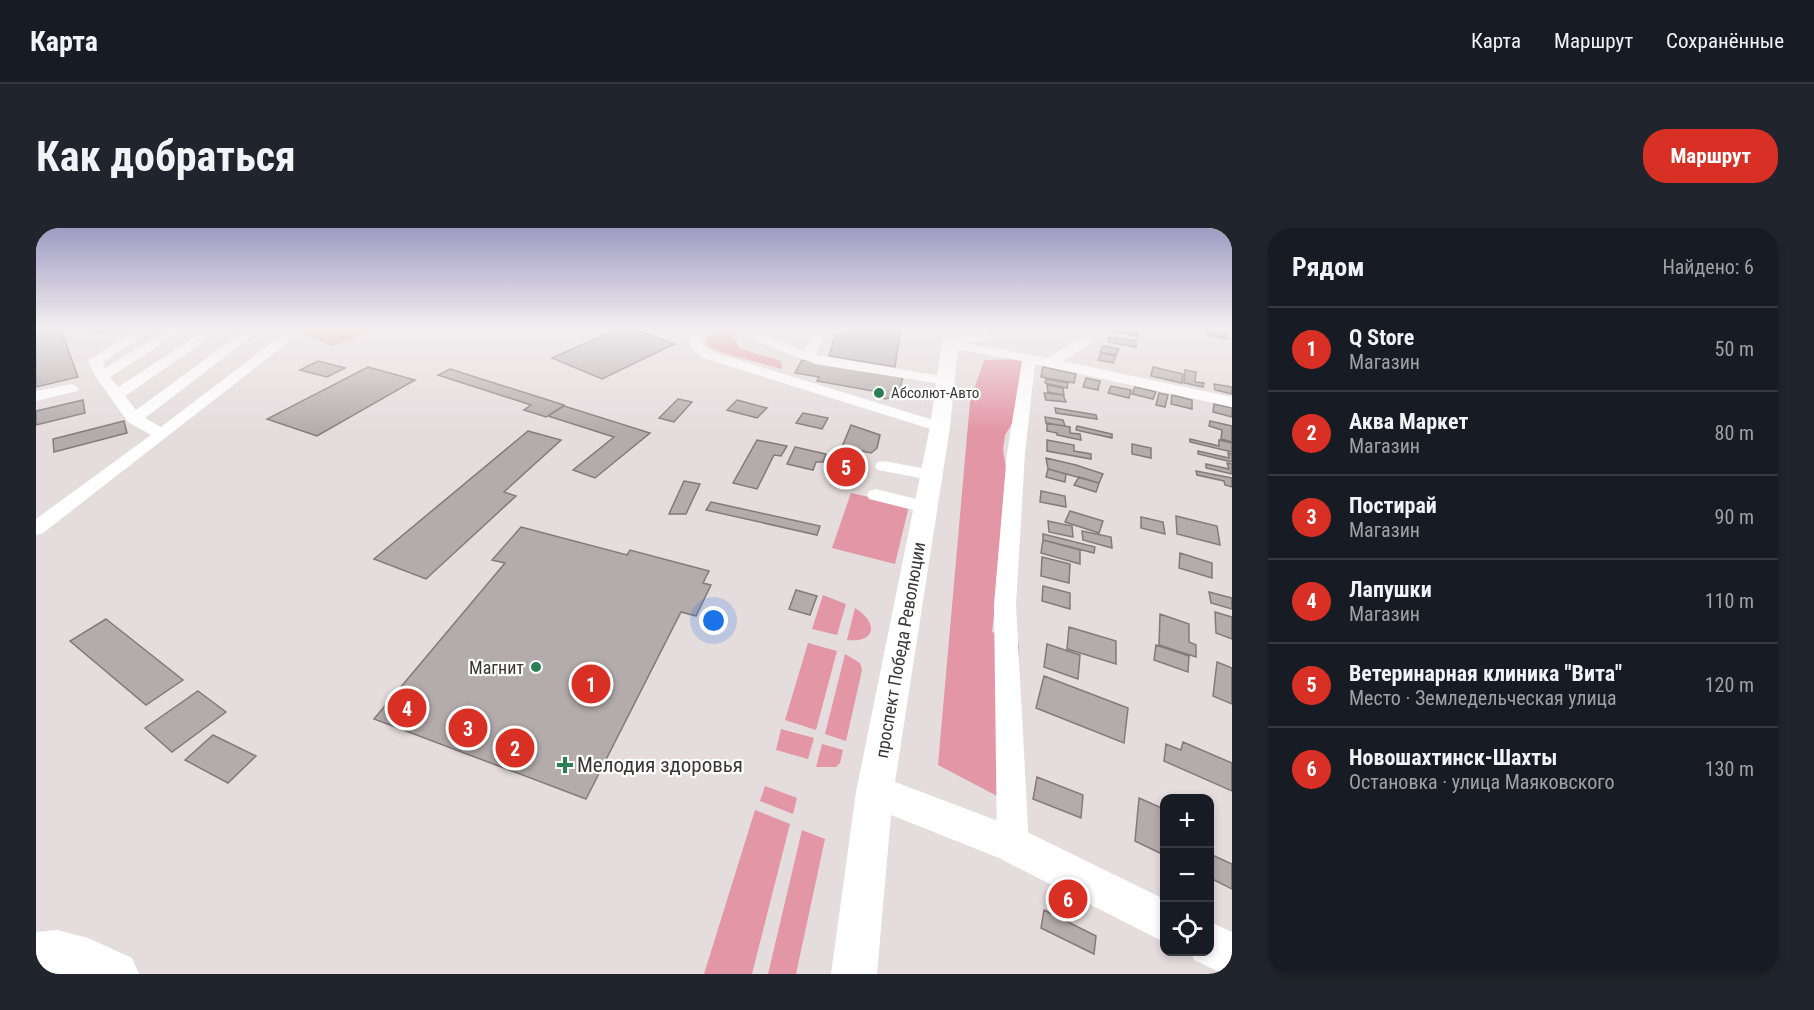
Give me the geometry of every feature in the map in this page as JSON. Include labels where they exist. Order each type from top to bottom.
[{"type":"main road","name":"проспект Победа Революции","points":[[854,974],[875,792],[940,428],[948,362]]},
{"type":"main road","points":[[875,792],[939,815],[1013,846],[1160,919]]},
{"type":"main road","points":[[1214,946],[1232,955]]},
{"type":"main road","points":[[36,954],[71,955],[94,961],[116,974]]},
{"type":"street","points":[[95,362],[102,376],[118,394],[134,419],[162,434]]},
{"type":"street","points":[[102,376],[125,362]]},
{"type":"street","points":[[118,394],[167,362]]},
{"type":"street","points":[[134,419],[211,362]]},
{"type":"street","points":[[36,529],[256,362]]},
{"type":"street","points":[[730,362],[940,428]]},
{"type":"street","points":[[836,362],[947,381]]},
{"type":"street","points":[[1013,846],[1005,605],[1016,453],[1028,362]]},
{"type":"street","points":[[1051,362],[1232,402]]},
{"type":"street","points":[[36,396],[72,388]]},
{"type":"street","points":[[884,466],[928,491]]},
{"type":"street","points":[[876,495],[928,491]]},
{"type":"shaded area","points":[[756,362],[781,362],[782,369]]},
{"type":"shaded area","points":[[983,362],[1024,362],[1022,408],[1005,435],[1003,450],[1009,486],[992,632],[1019,644],[1020,808],[938,765],[970,402]]},
{"type":"shaded area","points":[[851,493],[909,506],[895,564],[832,548]]},
{"type":"shaded area","points":[[823,595],[846,604],[837,635],[812,629]]},
{"type":"shaded area","points":[[855,608],[868,619],[871,630],[864,638],[847,640]]},
{"type":"shaded area","points":[[808,643],[837,651],[816,730],[785,720]]},
{"type":"shaded area","points":[[845,654],[860,663],[862,670],[846,741],[825,734]]},
{"type":"shaded area","points":[[781,729],[814,738],[808,759],[776,750]]},
{"type":"shaded area","points":[[822,744],[843,750],[840,763],[836,767],[816,767]]},
{"type":"shaded area","points":[[765,786],[797,798],[793,814],[760,801]]},
{"type":"shaded area","points":[[755,810],[790,824],[752,974],[704,974]]},
{"type":"shaded area","points":[[802,830],[825,839],[796,974],[768,974]]},
{"type":"building","points":[[36,362],[73,362],[78,377],[36,387]]},
{"type":"building","points":[[316,362],[345,368],[327,377],[300,370]]},
{"type":"building","points":[[561,362],[637,362],[602,379]]},
{"type":"building","name":"Абсолют-Авто","points":[[801,362],[813,362],[903,377],[898,396],[885,399],[873,391],[817,381],[819,377],[795,373]]},
{"type":"building","points":[[864,362],[896,362],[895,367]]},
{"type":"building","points":[[368,367],[415,380],[317,436],[267,419]]},
{"type":"building","points":[[1043,367],[1076,374],[1074,383],[1041,377]]},
{"type":"building","points":[[1153,367],[1183,374],[1182,383],[1151,376]]},
{"type":"building","points":[[450,369],[564,405],[546,417],[524,410],[531,405],[438,375]]},
{"type":"building","points":[[1185,370],[1196,372],[1195,382],[1204,383],[1203,387],[1184,383]]},
{"type":"building","points":[[1086,378],[1100,381],[1098,390],[1083,387]]},
{"type":"building","points":[[1046,379],[1068,383],[1067,388],[1045,383]]},
{"type":"building","points":[[1214,384],[1232,387],[1232,394],[1215,390]]},
{"type":"building","points":[[1047,385],[1063,388],[1064,395],[1048,392]]},
{"type":"building","points":[[1111,386],[1131,390],[1129,398],[1108,393]]},
{"type":"building","points":[[1135,387],[1156,392],[1153,399],[1132,394]]},
{"type":"building","points":[[1044,393],[1063,395],[1066,402],[1046,400]]},
{"type":"building","points":[[1159,393],[1168,395],[1165,407],[1156,405]]},
{"type":"building","points":[[1172,395],[1192,400],[1192,409],[1171,404]]},
{"type":"building","points":[[678,399],[692,402],[674,422],[659,418]]},
{"type":"building","points":[[83,400],[85,413],[36,425],[36,411]]},
{"type":"building","points":[[737,400],[767,408],[757,418],[727,410]]},
{"type":"building","points":[[1214,404],[1232,408],[1232,417],[1213,412]]},
{"type":"building","points":[[564,406],[650,433],[595,478],[573,470],[614,437],[548,416]]},
{"type":"building","points":[[1055,408],[1096,415],[1097,419],[1056,413]]},
{"type":"building","points":[[803,413],[828,418],[822,429],[796,423]]},
{"type":"building","points":[[1045,417],[1063,420],[1065,426],[1046,423]]},
{"type":"building","points":[[124,421],[127,433],[54,452],[53,439]]},
{"type":"building","points":[[1210,421],[1232,426],[1232,442],[1221,439],[1222,430],[1209,426]]},
{"type":"building","points":[[1047,423],[1070,427],[1070,433],[1080,434],[1081,440],[1047,431]]},
{"type":"building","points":[[851,425],[880,435],[877,448],[871,453],[842,447]]},
{"type":"building","points":[[1077,426],[1112,434],[1112,438],[1076,430]]},
{"type":"building","points":[[528,431],[561,440],[504,492],[516,496],[426,579],[374,559]]},
{"type":"building","points":[[1190,439],[1219,446],[1219,440],[1232,443],[1232,452],[1190,442]]},
{"type":"building","points":[[757,440],[787,446],[781,456],[774,455],[757,489],[733,483]]},
{"type":"building","points":[[1047,440],[1074,445],[1074,451],[1091,454],[1091,459],[1047,451]]},
{"type":"building","points":[[1132,444],[1151,448],[1151,458],[1132,454]]},
{"type":"building","points":[[795,447],[826,454],[823,462],[816,462],[813,470],[787,464]]},
{"type":"building","points":[[1198,451],[1229,458],[1228,453],[1232,454],[1232,462],[1198,454]]},
{"type":"building","points":[[832,457],[863,463],[860,478],[828,472]]},
{"type":"building","points":[[1046,458],[1103,474],[1099,483],[1048,469]]},
{"type":"building","points":[[1227,463],[1232,464],[1232,474],[1206,468],[1206,464],[1229,469]]},
{"type":"building","points":[[1048,469],[1066,474],[1065,482],[1046,477]]},
{"type":"building","points":[[1196,471],[1232,478],[1232,487],[1225,485],[1224,481],[1197,475]]},
{"type":"building","points":[[1079,477],[1099,483],[1096,492],[1074,485]]},
{"type":"building","points":[[684,481],[700,484],[686,514],[669,514]]},
{"type":"building","points":[[1041,491],[1065,496],[1066,507],[1040,502]]},
{"type":"building","points":[[711,502],[820,526],[817,535],[706,510]]},
{"type":"building","points":[[1070,511],[1103,521],[1099,533],[1065,522]]},
{"type":"building","points":[[1176,516],[1217,526],[1220,545],[1177,534]]},
{"type":"building","points":[[1141,517],[1163,522],[1165,534],[1141,528]]},
{"type":"building","points":[[1048,521],[1072,526],[1073,537],[1049,532]]},
{"type":"building","name":"Магнит","points":[[521,527],[627,555],[630,550],[709,571],[703,583],[711,585],[696,616],[681,612],[586,799],[374,719],[505,563],[492,560]]},
{"type":"building","points":[[1082,531],[1111,537],[1112,548],[1083,540]]},
{"type":"building","points":[[1043,534],[1095,547],[1094,553],[1043,540]]},
{"type":"building","points":[[1043,540],[1080,550],[1080,564],[1041,553]]},
{"type":"building","points":[[1180,553],[1212,563],[1212,578],[1179,568]]},
{"type":"building","points":[[1042,557],[1070,564],[1069,583],[1041,576]]},
{"type":"building","points":[[1043,586],[1070,593],[1070,609],[1042,601]]},
{"type":"building","points":[[796,590],[817,596],[810,615],[789,609]]},
{"type":"building","points":[[1209,592],[1232,598],[1232,609],[1211,603]]},
{"type":"building","points":[[1215,612],[1232,617],[1232,639],[1216,633]]},
{"type":"building","points":[[1160,614],[1189,624],[1189,642],[1196,645],[1196,657],[1159,645]]},
{"type":"building","points":[[106,619],[183,680],[146,705],[70,641]]},
{"type":"building","points":[[1069,627],[1116,641],[1116,664],[1067,649]]},
{"type":"building","points":[[1047,644],[1080,655],[1078,679],[1044,667]]},
{"type":"building","points":[[1156,645],[1189,656],[1188,672],[1154,660]]},
{"type":"building","points":[[1217,662],[1232,668],[1232,704],[1213,696]]},
{"type":"building","points":[[1044,676],[1128,708],[1124,743],[1036,708]]},
{"type":"building","points":[[198,691],[226,712],[172,752],[145,728]]},
{"type":"building","points":[[213,735],[256,756],[228,783],[185,760]]},
{"type":"building","points":[[1183,742],[1232,763],[1232,791],[1164,761],[1166,744],[1181,750]]},
{"type":"building","points":[[1037,777],[1083,795],[1081,818],[1033,799]]},
{"type":"building","points":[[1139,798],[1160,807],[1160,853],[1135,841]]},
{"type":"building","points":[[1214,856],[1232,864],[1232,889],[1214,880]]},
{"type":"building","points":[[1044,910],[1096,936],[1094,954],[1041,928]]},
{"type":"place","name":"Абсолют-Авто","points":[[879,393]]},
{"type":"place","name":"Ветеринарная клиника \"Вита\"","points":[[846,467]]},
{"type":"place","name":"Магнит","points":[[536,667]]},
{"type":"place","name":"Q Store","points":[[591,684]]},
{"type":"place","name":"Лапушки","points":[[407,708]]},
{"type":"place","name":"Постирай","points":[[468,728]]},
{"type":"place","name":"Аква Маркет","points":[[515,748]]},
{"type":"place","name":"Мелодия здоровья","points":[[565,765]]},
{"type":"place","name":"Новошахтинск-Шахты","points":[[1068,899]]}]
